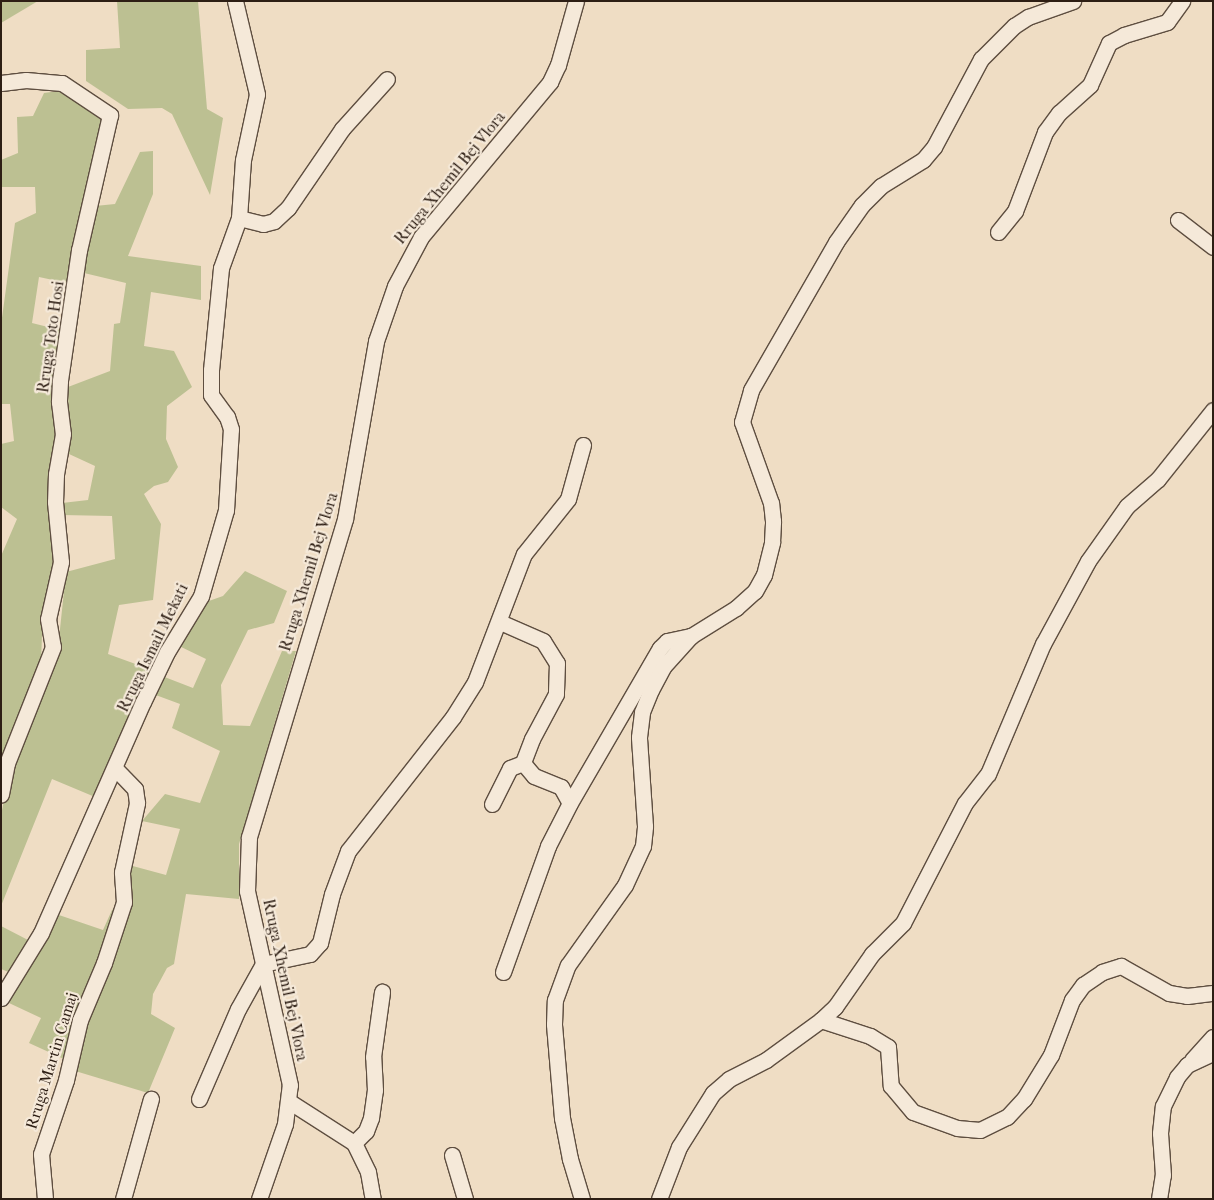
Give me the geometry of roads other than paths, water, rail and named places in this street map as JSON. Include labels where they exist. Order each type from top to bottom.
[{"type":"street","name":"Rruga Ismail Mekati","points":[[1,998],[41,933],[116,769],[142,702],[167,652],[201,596],[226,510],[231,430],[227,417],[211,395],[212,370],[222,268],[239,218],[244,152],[257,94],[235,1]]},
{"type":"street","name":"Rruga Xhemil Bej Vlora","points":[[259,1199],[290,1102],[286,1066],[247,891],[249,837],[308,632],[345,519],[364,424],[367,388],[385,311],[406,261],[421,237],[550,82],[558,65],[576,1]]},
{"type":"street","points":[[582,1199],[570,1159],[561,1110],[554,1024],[556,1000],[568,965],[636,866],[646,826],[640,766],[642,712],[663,667],[691,636],[736,608],[755,591],[764,575],[772,542],[771,503],[742,422],[745,406],[776,344],[836,242],[862,205],[881,186],[923,160],[934,147],[981,59],[999,40],[1028,17],[1073,1]]},
{"type":"street","points":[[998,232],[1015,211],[1045,132],[1059,113],[1090,85],[1109,43],[1124,35],[1167,22],[1182,1]]},
{"type":"street","points":[[239,218],[263,224],[274,221],[288,208],[342,129],[387,79]]},
{"type":"street","name":"Rruga Toto Hosi","points":[[1,84],[26,80],[62,83],[110,115],[79,250],[60,381],[63,434],[56,474],[55,502],[61,562],[48,618],[53,647],[7,764],[1,794]]},
{"type":"street","points":[[1178,220],[1213,247]]},
{"type":"street","points":[[659,1199],[679,1148],[713,1093],[729,1079],[766,1060],[821,1020],[910,912],[965,803],[988,774],[1043,644],[1107,531],[1127,506],[1158,479],[1213,410]]},
{"type":"street","points":[[199,1098],[238,1008],[263,964],[310,954],[320,943],[332,894],[348,851],[452,717],[475,682],[500,622],[524,554],[568,499],[583,445]]},
{"type":"street","points":[[492,804],[510,768],[523,763],[532,739],[556,694],[557,664],[543,641],[500,622]]},
{"type":"street","points":[[503,972],[548,846],[570,803],[660,648],[667,641],[691,636]]},
{"type":"street","points":[[523,763],[534,776],[561,787],[570,803]]},
{"type":"street","name":"Rruga Martin Camaj","points":[[45,1199],[41,1154],[64,1088],[80,1020],[107,955],[124,902],[122,872],[137,803],[135,789],[116,769]]},
{"type":"street","points":[[821,1020],[870,1036],[888,1047],[891,1086],[913,1112],[957,1128],[980,1130],[1008,1117],[1024,1099],[1051,1055],[1072,1000],[1083,985],[1102,972],[1121,966],[1169,993],[1187,996],[1213,993]]},
{"type":"street","points":[[354,1143],[366,1131],[370,1118],[375,1090],[373,1057],[382,992]]},
{"type":"street","points":[[1158,1199],[1163,1175],[1160,1133],[1163,1106],[1177,1077],[1213,1037]]},
{"type":"street","points":[[1187,1065],[1213,1053]]},
{"type":"street","points":[[123,1199],[151,1099]]},
{"type":"street","points":[[290,1102],[354,1143],[368,1172],[373,1199]]},
{"type":"street","points":[[452,1155],[465,1199]]}]
